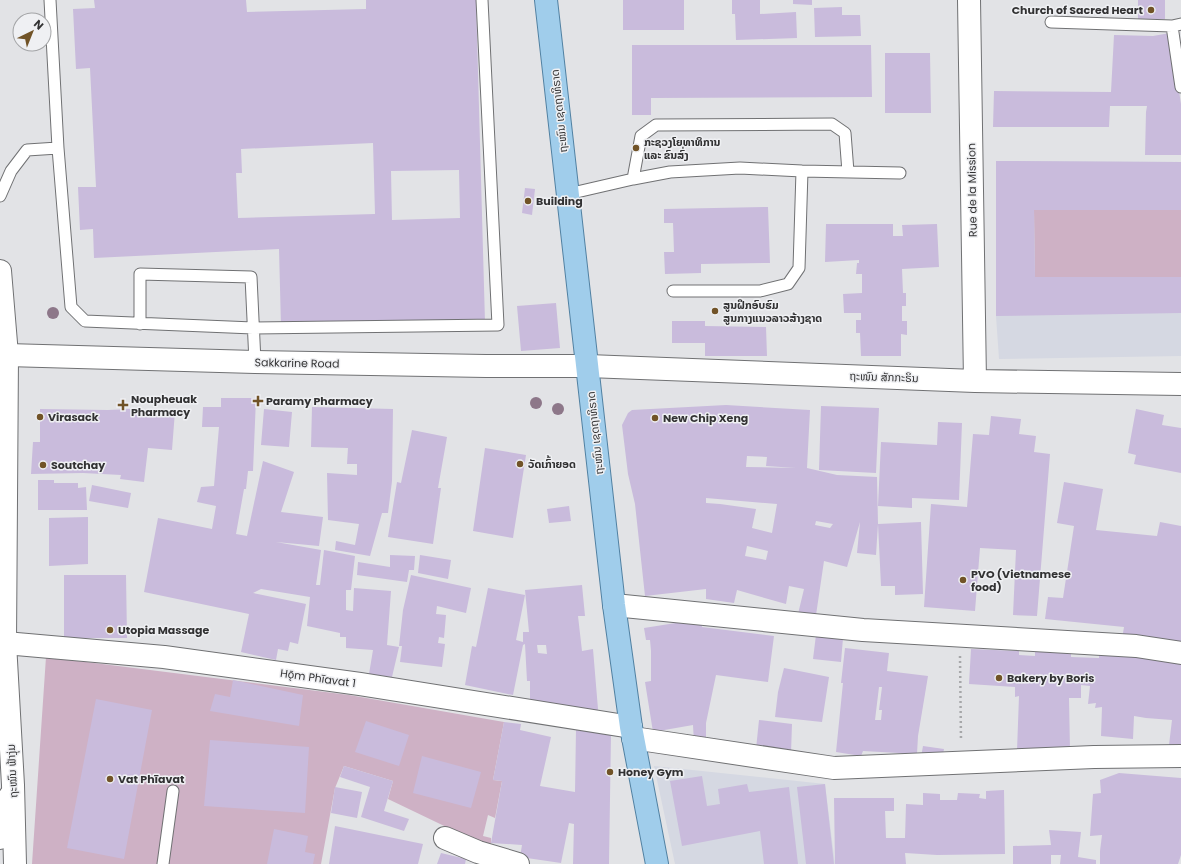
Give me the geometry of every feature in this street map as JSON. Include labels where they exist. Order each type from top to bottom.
[{"type":"main road","name":"ຖະໜົນ ເຊດຖາທິຣາດ","points":[[546,0],[614,605],[632,732],[657,864]]},
{"type":"street","name":"Rue de la Mission","points":[[969,0],[975,381]]},
{"type":"street","name":"ຖະໝົນ ຟ້າງຸ່ມ","points":[[0,271],[7,355],[5,643],[13,785],[15,864]]},
{"type":"street","name":"Sakkarine Road","points":[[7,355],[255,362],[486,366],[588,366]]},
{"type":"street","name":"ຖະໜົນ ສັກກະຣິນ","points":[[588,366],[975,381],[1181,384]]},
{"type":"street","points":[[614,605],[863,630],[1136,646],[1181,653]]},
{"type":"street","name":"Hǭm Phīavat 1","points":[[5,643],[180,659],[360,684],[834,768],[1094,757],[1181,756]]},
{"type":"street","points":[[0,838],[13,785]]},
{"type":"street","points":[[446,838],[478,852],[518,864]]},
{"type":"lane","points":[[50,0],[58,148],[71,307],[85,321],[253,328],[498,325],[482,0]]},
{"type":"lane","points":[[1051,22],[1177,25],[1181,86]]},
{"type":"lane","points":[[633,179],[641,136],[656,125],[832,124],[846,133],[848,172]]},
{"type":"lane","points":[[0,196],[11,171],[27,150],[58,148]]},
{"type":"lane","points":[[568,194],[670,172],[740,168],[900,173]]},
{"type":"lane","points":[[673,291],[760,291],[788,284],[798,268],[802,171]]},
{"type":"lane","points":[[140,324],[140,274],[251,277],[255,362]]},
{"type":"lane","points":[[164,864],[173,791]]},
{"type":"path","points":[[959,636],[961,763]]},
{"type":"shaded area","points":[[996,161],[1181,162],[1181,356],[999,359],[996,316]]},
{"type":"shaded area","points":[[1034,210],[1181,210],[1181,277],[1035,277]]},
{"type":"shaded area","points":[[46,657],[349,695],[504,722],[493,780],[502,781],[495,818],[488,815],[483,836],[491,838],[491,843],[486,846],[388,799],[393,781],[344,766],[335,788],[321,864],[32,864]]},
{"type":"shaded area","points":[[654,766],[825,784],[835,864],[675,864]]},
{"type":"building","points":[[94,0],[246,0],[247,12],[366,9],[366,0],[476,0],[485,322],[281,326],[279,249],[94,258],[93,229],[80,230],[78,187],[96,187],[90,68],[76,69],[73,9],[95,8]],"holes":[[[373,143],[375,214],[238,218],[236,173],[242,173],[241,149]],[[459,170],[460,218],[392,220],[391,171]]]},
{"type":"building","points":[[623,0],[684,0],[684,30],[623,30]]},
{"type":"building","points":[[732,0],[760,0],[760,14],[796,12],[797,38],[736,40],[735,14],[732,14]]},
{"type":"building","points":[[793,0],[812,0],[812,5],[793,4]]},
{"type":"building","name":"Church of Sacred Heart","points":[[1138,0],[1165,0],[1165,19],[1138,19]]},
{"type":"building","points":[[842,7],[842,15],[860,15],[861,36],[815,37],[814,8]]},
{"type":"building","points":[[1170,33],[1181,104],[1181,155],[1145,155],[1147,106],[1110,106],[1109,127],[993,127],[994,91],[1111,92],[1114,35],[1153,36]]},
{"type":"building","points":[[632,45],[871,45],[872,97],[651,98],[651,115],[632,115]]},
{"type":"building","points":[[885,53],[930,53],[931,113],[885,113]]},
{"type":"building","points":[[996,161],[1181,162],[1181,210],[1034,210],[1035,277],[1181,277],[1181,313],[996,316]]},
{"type":"building","name":"Building","points":[[525,188],[535,189],[532,215],[522,213]]},
{"type":"building","points":[[768,207],[770,263],[701,264],[701,273],[665,274],[664,252],[674,252],[673,223],[664,223],[664,209]]},
{"type":"building","points":[[826,224],[893,224],[893,236],[903,236],[902,225],[937,224],[939,267],[902,269],[903,293],[906,293],[906,306],[902,306],[902,321],[907,321],[907,335],[901,334],[901,356],[861,356],[860,333],[856,333],[856,320],[861,320],[861,313],[844,313],[843,294],[862,293],[862,274],[856,274],[857,263],[859,263],[859,260],[825,262]]},
{"type":"building","points":[[556,303],[560,348],[521,351],[517,306]]},
{"type":"building","points":[[672,321],[705,321],[705,326],[766,327],[767,356],[705,356],[705,343],[672,343]]},
{"type":"building","points":[[221,398],[256,398],[253,471],[248,471],[246,489],[244,489],[236,534],[247,536],[263,461],[294,472],[281,512],[323,517],[319,546],[276,542],[321,550],[316,585],[320,585],[324,550],[355,556],[351,590],[346,590],[346,610],[353,611],[354,588],[391,591],[387,645],[399,647],[392,677],[369,674],[373,650],[346,648],[346,637],[340,637],[340,633],[307,626],[310,597],[261,589],[253,593],[306,604],[298,644],[290,642],[288,651],[278,649],[276,660],[241,652],[249,614],[144,592],[158,518],[212,529],[216,506],[197,502],[201,487],[214,486],[219,427],[202,427],[203,407],[221,407]]},
{"type":"building","points":[[726,405],[810,410],[807,468],[837,475],[877,477],[878,524],[876,555],[857,553],[860,522],[847,567],[824,561],[816,615],[798,614],[804,589],[789,586],[786,604],[737,590],[734,603],[706,599],[706,589],[645,596],[635,504],[628,474],[622,425],[628,413],[632,410]],"holes":[[[747,456],[767,457],[766,466],[796,468],[746,467]],[[706,498],[777,504],[772,533],[752,528],[756,509],[706,503]],[[816,521],[833,524],[830,528],[815,525]],[[747,546],[768,551],[766,560],[745,556]]]},
{"type":"building","points":[[821,406],[879,408],[876,473],[819,470]]},
{"type":"building","points":[[312,407],[393,409],[392,481],[388,513],[382,513],[370,556],[335,550],[336,541],[355,545],[359,524],[328,520],[327,473],[357,475],[357,464],[347,464],[348,448],[311,447]]},
{"type":"building","points":[[40,409],[129,409],[145,412],[146,409],[175,411],[172,450],[148,448],[144,482],[120,479],[121,475],[83,473],[31,474],[33,442],[40,442]]},
{"type":"building","points":[[264,409],[292,412],[289,447],[261,445]]},
{"type":"building","points":[[1136,409],[1164,415],[1162,425],[1181,428],[1181,473],[1134,464],[1136,455],[1128,453]]},
{"type":"building","points":[[991,416],[1021,419],[1019,434],[1036,436],[1034,452],[1050,454],[1037,616],[1013,615],[1016,550],[980,548],[975,611],[924,607],[931,504],[967,507],[973,434],[989,435]]},
{"type":"building","points":[[938,422],[962,423],[959,500],[912,498],[912,508],[878,506],[881,442],[937,445]]},
{"type":"building","points":[[412,430],[447,437],[438,488],[441,488],[433,544],[388,537],[397,482],[401,483]]},
{"type":"building","points":[[485,448],[526,455],[513,538],[473,531]]},
{"type":"building","points":[[38,480],[54,480],[54,483],[78,483],[78,488],[86,487],[87,510],[38,510]]},
{"type":"building","points":[[1064,482],[1103,489],[1096,530],[1157,536],[1160,522],[1181,526],[1181,648],[1122,639],[1124,627],[1045,619],[1048,597],[1063,598],[1074,526],[1057,523]]},
{"type":"building","points":[[92,485],[131,493],[128,508],[89,501]]},
{"type":"building","points":[[569,506],[571,521],[549,523],[547,509]]},
{"type":"building","points":[[88,517],[88,564],[49,566],[49,518]]},
{"type":"building","points":[[921,522],[923,594],[895,595],[895,586],[881,586],[878,524]]},
{"type":"building","points":[[390,555],[415,556],[414,570],[409,570],[407,582],[357,575],[358,562],[390,567]]},
{"type":"building","points":[[420,555],[451,560],[448,579],[418,573]]},
{"type":"building","points":[[64,575],[126,575],[127,638],[64,638]]},
{"type":"building","points":[[411,575],[471,588],[466,613],[437,606],[436,614],[446,615],[444,638],[439,637],[438,643],[445,644],[442,667],[400,662],[402,646],[399,646],[403,610]]},
{"type":"building","points":[[582,585],[585,616],[578,616],[582,651],[593,649],[598,709],[596,713],[530,708],[530,681],[527,681],[525,644],[523,645],[513,695],[465,685],[472,646],[476,647],[488,588],[525,595],[516,640],[523,642],[523,632],[529,632],[525,590]],"holes":[[[537,645],[546,645],[547,654],[538,653]]]},
{"type":"building","points":[[701,619],[702,627],[774,636],[768,682],[716,675],[706,723],[706,743],[694,743],[693,725],[653,732],[645,682],[651,681],[651,651],[650,640],[646,640],[644,628]]},
{"type":"building","points":[[816,635],[843,638],[841,662],[813,659]]},
{"type":"building","points":[[1035,647],[1071,650],[1071,657],[1099,658],[1099,653],[1142,656],[1181,662],[1181,747],[1169,745],[1172,720],[1134,716],[1133,739],[1101,736],[1102,707],[1095,708],[1096,703],[1088,704],[1090,686],[1081,685],[1081,698],[1069,698],[1070,750],[1017,751],[1019,696],[1015,697],[1015,687],[969,684],[971,649],[1019,651],[1019,655],[1035,656]]},
{"type":"building","points":[[845,648],[889,653],[887,671],[928,676],[918,736],[917,754],[863,751],[861,756],[836,752],[843,683],[841,683]],"holes":[[[879,687],[882,687],[879,710],[882,710],[881,720],[875,720]]]},
{"type":"building","points":[[784,668],[829,677],[822,722],[775,717],[778,692]]},
{"type":"building","points":[[233,680],[303,695],[299,726],[210,711],[215,694],[230,697]]},
{"type":"building","name":"Vat Phīavat","points":[[96,699],[152,710],[124,859],[67,848]]},
{"type":"building","points":[[759,720],[792,724],[791,753],[756,749]]},
{"type":"building","points":[[366,721],[409,735],[399,766],[355,752]]},
{"type":"building","points":[[504,722],[521,724],[520,730],[551,737],[540,786],[575,792],[576,730],[611,734],[609,864],[573,864],[574,824],[569,823],[561,863],[520,857],[522,845],[491,843],[502,781],[493,780]]},
{"type":"building","points":[[210,740],[309,747],[305,813],[204,806]]},
{"type":"building","points":[[923,746],[944,749],[942,760],[921,757]]},
{"type":"building","points":[[422,756],[481,772],[471,808],[413,793]]},
{"type":"building","points":[[344,766],[393,781],[384,811],[409,819],[404,831],[361,817],[370,787],[340,777]]},
{"type":"building","points":[[1119,773],[1181,778],[1181,855],[1178,864],[1100,864],[1102,835],[1090,836],[1093,794],[1101,793],[1100,780]]},
{"type":"building","points":[[702,776],[707,806],[720,804],[718,789],[747,784],[749,792],[789,787],[798,864],[764,864],[760,831],[682,846],[670,781]]},
{"type":"building","points":[[825,784],[834,864],[806,864],[797,787]]},
{"type":"building","points":[[335,787],[362,792],[357,818],[331,813]]},
{"type":"building","points":[[1004,790],[1005,854],[937,855],[905,853],[906,864],[835,864],[834,798],[894,798],[894,811],[885,811],[886,838],[905,838],[906,804],[923,805],[923,793],[940,794],[940,800],[957,800],[958,793],[980,794],[979,798],[986,799],[986,791]]},
{"type":"building","points":[[335,826],[423,844],[418,864],[329,864]]},
{"type":"building","points":[[274,829],[308,836],[305,852],[315,854],[313,864],[267,864]]},
{"type":"building","points":[[1049,830],[1081,832],[1078,857],[1096,860],[1096,864],[1060,864],[1061,855],[1051,855],[1051,864],[1013,864],[1013,846],[1051,845]]},
{"type":"building","points":[[441,853],[466,859],[465,864],[437,864]]},
{"type":"place","name":"Church of Sacred Heart","points":[[1151,10]]},
{"type":"place","name":"ກະຊວງໂຍທາທິການ ແລະ ຂົນສົ່ງ","points":[[636,148]]},
{"type":"place","name":"Building","points":[[528,201]]},
{"type":"place","name":"ສູນຝຶກອົບຮົມ ສູນກາງແນວລາວສ້າງຊາດ","points":[[715,311]]},
{"type":"place","name":"Paramy Pharmacy","points":[[258,401]]},
{"type":"place","name":"Noupheuak Pharmacy","points":[[123,405]]},
{"type":"place","name":"Virasack","points":[[40,417]]},
{"type":"place","name":"New Chip Xeng","points":[[655,418]]},
{"type":"place","name":"ວັດເກົ້າຍອດ","points":[[520,464]]},
{"type":"place","name":"Soutchay","points":[[43,465]]},
{"type":"place","name":"PVO (Vietnamese food)","points":[[963,580]]},
{"type":"place","name":"Utopia Massage","points":[[110,630]]},
{"type":"place","name":"Bakery by Boris","points":[[999,678]]},
{"type":"place","name":"Honey Gym","points":[[610,772]]},
{"type":"place","name":"Vat Phīavat","points":[[110,779]]}]
